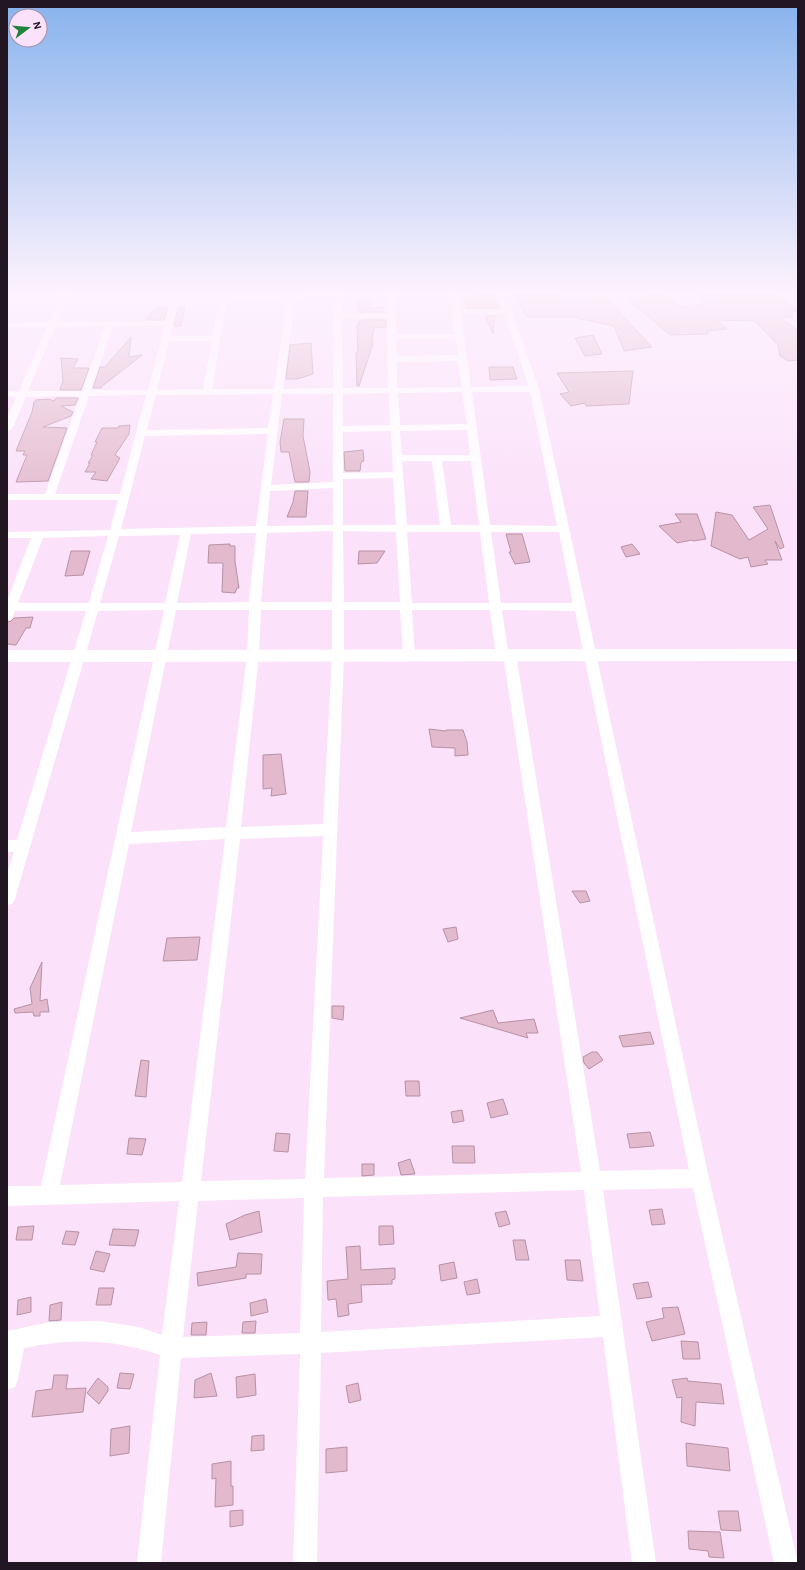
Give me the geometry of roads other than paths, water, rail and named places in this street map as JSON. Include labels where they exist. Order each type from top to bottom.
[{"type":"street","points":[[7,429],[34,367]]},
{"type":"street","points":[[49,497],[94,367]]},
{"type":"street","points":[[7,899],[81,656],[158,367]]},
{"type":"street","points":[[207,392],[212,367]]},
{"type":"street","points":[[149,1563],[171,1348],[253,655],[261,529],[281,367]]},
{"type":"street","points":[[304,1563],[314,1189],[338,655],[338,367]]},
{"type":"street","points":[[392,367],[392,391],[398,458],[409,655]]},
{"type":"street","points":[[463,367],[496,607],[506,656],[592,1181],[644,1563]]},
{"type":"street","points":[[527,367],[534,389],[700,1178],[786,1563]]},
{"type":"street","points":[[7,394],[534,389]]},
{"type":"street","points":[[338,429],[471,427]]},
{"type":"street","points":[[141,433],[273,431]]},
{"type":"street","points":[[398,458],[476,458]]},
{"type":"street","points":[[437,458],[446,529]]},
{"type":"street","points":[[266,488],[399,474]]},
{"type":"street","points":[[7,498],[124,497]]},
{"type":"street","points":[[7,535],[338,528],[486,530],[563,529]]},
{"type":"street","points":[[49,1194],[186,531]]},
{"type":"street","points":[[38,535],[8,611],[94,606],[579,607]]},
{"type":"street","points":[[7,656],[798,655]]},
{"type":"street","points":[[122,838],[330,830]]},
{"type":"street","points":[[7,846],[23,846]]},
{"type":"street","points":[[7,1196],[190,1190],[314,1189],[700,1178]]},
{"type":"street","points":[[7,1379],[11,1341],[50,1332],[100,1331],[139,1337],[171,1348],[310,1343],[612,1326]]}]
